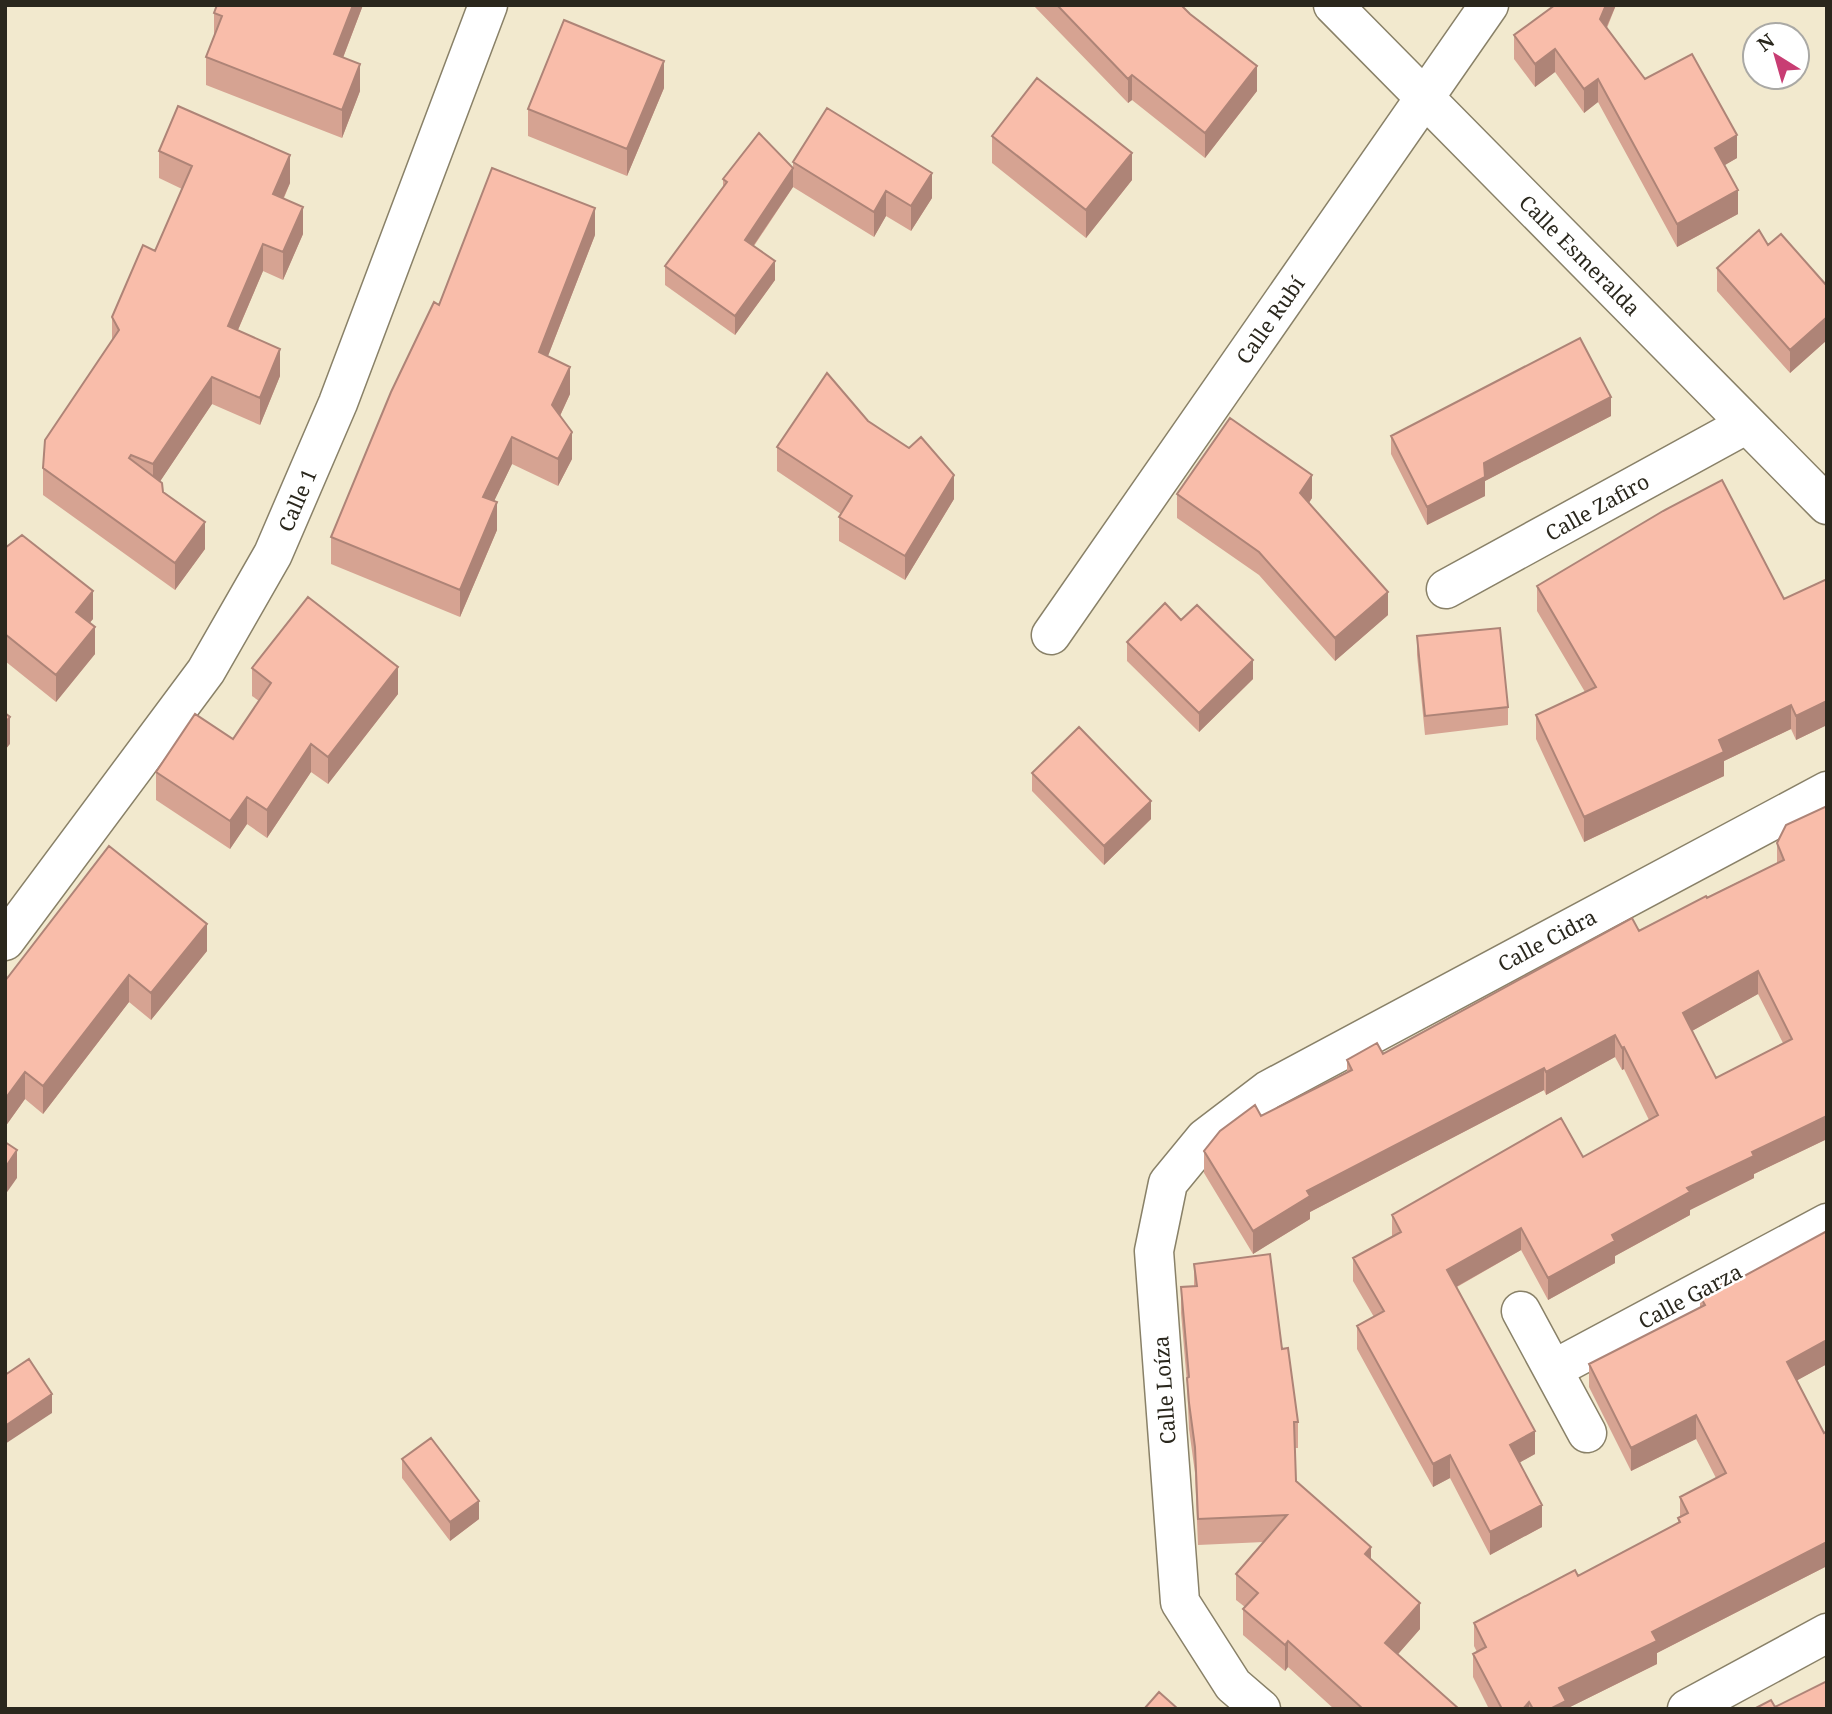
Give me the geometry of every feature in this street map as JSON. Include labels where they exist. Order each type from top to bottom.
[{"type":"street","name":"Calle 1","points":[[5,940],[206,671],[273,554],[338,403],[488,5]]},
{"type":"street","name":"Calle Esmeralda","points":[[1333,5],[1827,505]]},
{"type":"street","name":"Calle Rubí","points":[[1051,635],[1489,5]]},
{"type":"street","name":"Calle Zafiro","points":[[1446,589],[1747,424]]},
{"type":"street","name":"Calle Cidra","points":[[1268,1090],[1827,791]]},
{"type":"street","name":"Calle Loíza","points":[[1261,1709],[1233,1685],[1181,1602],[1154,1251],[1168,1183],[1205,1138],[1268,1090]]},
{"type":"street","name":"Calle Garza","points":[[1554,1369],[1827,1223]]},
{"type":"street","points":[[1521,1311],[1587,1433]]},
{"type":"street","points":[[1687,1709],[1827,1633]]},
{"type":"building","points":[[217,5],[353,5],[334,54],[360,64],[342,110],[206,57],[222,16],[214,13]]},
{"type":"building","points":[[1057,5],[1181,5],[1257,66],[1205,133],[1132,75],[1128,79]]},
{"type":"building","points":[[1555,5],[1606,5],[1600,19],[1645,79],[1692,54],[1737,135],[1715,148],[1738,190],[1677,224],[1598,79],[1584,89],[1555,49],[1535,64],[1514,35]]},
{"type":"building","points":[[564,20],[664,61],[627,149],[528,109]]},
{"type":"building","points":[[1037,78],[1132,153],[1086,210],[992,136]]},
{"type":"building","points":[[178,106],[290,155],[273,194],[303,207],[283,252],[263,244],[228,326],[280,349],[260,398],[212,377],[153,464],[131,455],[129,458],[162,483],[163,492],[205,522],[175,563],[43,468],[45,440],[119,330],[112,317],[143,245],[155,251],[192,166],[159,151]]},
{"type":"building","points":[[827,108],[932,173],[911,206],[886,191],[874,212],[793,162]]},
{"type":"building","points":[[759,133],[793,168],[745,240],[775,261],[735,316],[665,266],[727,182],[723,179]]},
{"type":"building","points":[[492,168],[595,208],[539,352],[570,367],[552,405],[572,432],[558,459],[512,437],[483,497],[497,502],[460,590],[331,537],[391,392],[434,302],[439,305]]},
{"type":"building","points":[[1759,230],[1768,245],[1781,234],[1827,286],[1827,317],[1790,350],[1717,268]]},
{"type":"building","points":[[1580,338],[1611,397],[1484,463],[1485,477],[1427,507],[1391,436]]},
{"type":"building","points":[[827,373],[868,421],[909,448],[921,437],[954,475],[905,556],[839,517],[852,496],[777,447]]},
{"type":"building","points":[[1230,418],[1312,475],[1300,493],[1388,592],[1335,638],[1259,552],[1177,494]]},
{"type":"building","points":[[1722,480],[1784,599],[1827,579],[1827,701],[1796,716],[1791,705],[1719,740],[1724,752],[1584,817],[1536,715],[1596,687],[1537,586],[1663,511]]},
{"type":"building","points":[[22,535],[93,591],[76,612],[95,627],[56,675],[5,634],[5,548]]},
{"type":"building","points":[[308,597],[398,667],[328,757],[311,744],[267,810],[247,797],[230,821],[156,772],[195,714],[233,739],[271,683],[252,668]]},
{"type":"building","points":[[1165,603],[1181,620],[1197,605],[1253,660],[1199,713],[1127,642]]},
{"type":"building","points":[[1500,628],[1508,707],[1425,716],[1417,636]]},
{"type":"building","points":[[1079,727],[1151,801],[1104,846],[1032,773]]},
{"type":"building","points":[[1827,806],[1827,1116],[1752,1152],[1754,1156],[1687,1188],[1690,1192],[1612,1235],[1615,1241],[1548,1278],[1521,1228],[1447,1270],[1535,1431],[1510,1445],[1542,1505],[1490,1532],[1450,1455],[1433,1464],[1357,1326],[1384,1311],[1353,1258],[1401,1232],[1392,1215],[1561,1118],[1583,1157],[1658,1115],[1624,1047],[1622,1048],[1615,1035],[1546,1072],[1544,1068],[1307,1191],[1310,1196],[1253,1231],[1204,1151],[1220,1131],[1255,1105],[1261,1116],[1352,1070],[1347,1060],[1377,1043],[1383,1054],[1632,918],[1639,931],[1784,860],[1777,843],[1786,825]],"holes":[[[1758,971],[1792,1039],[1716,1078],[1683,1013]]]},
{"type":"building","points":[[109,846],[207,924],[151,993],[129,975],[43,1086],[25,1072],[5,1099],[5,981]]},
{"type":"building","points":[[5,1142],[17,1150],[5,1168]]},
{"type":"building","points":[[1827,1231],[1827,1340],[1787,1362],[1824,1433],[1827,1431],[1827,1542],[1652,1632],[1657,1641],[1559,1688],[1566,1701],[1550,1709],[1533,1709],[1529,1702],[1523,1709],[1502,1709],[1473,1654],[1486,1647],[1474,1623],[1575,1570],[1578,1576],[1680,1522],[1678,1518],[1688,1513],[1680,1497],[1726,1473],[1696,1415],[1631,1448],[1589,1364],[1705,1305],[1700,1296],[1734,1278],[1735,1281]]},
{"type":"building","points":[[1270,1254],[1282,1349],[1288,1348],[1298,1422],[1294,1422],[1296,1481],[1371,1547],[1365,1554],[1420,1603],[1385,1643],[1459,1709],[1363,1709],[1288,1641],[1285,1645],[1243,1609],[1258,1593],[1236,1574],[1287,1515],[1198,1519],[1195,1447],[1189,1403],[1181,1287],[1197,1286],[1194,1264]]},
{"type":"building","points":[[29,1359],[52,1394],[5,1426],[5,1375]]},
{"type":"building","points":[[431,1438],[479,1501],[450,1522],[402,1459]]},
{"type":"building","points":[[1827,1681],[1827,1709],[1754,1709],[1771,1700],[1775,1707]]},
{"type":"building","points":[[1159,1692],[1178,1709],[1144,1709]]}]
